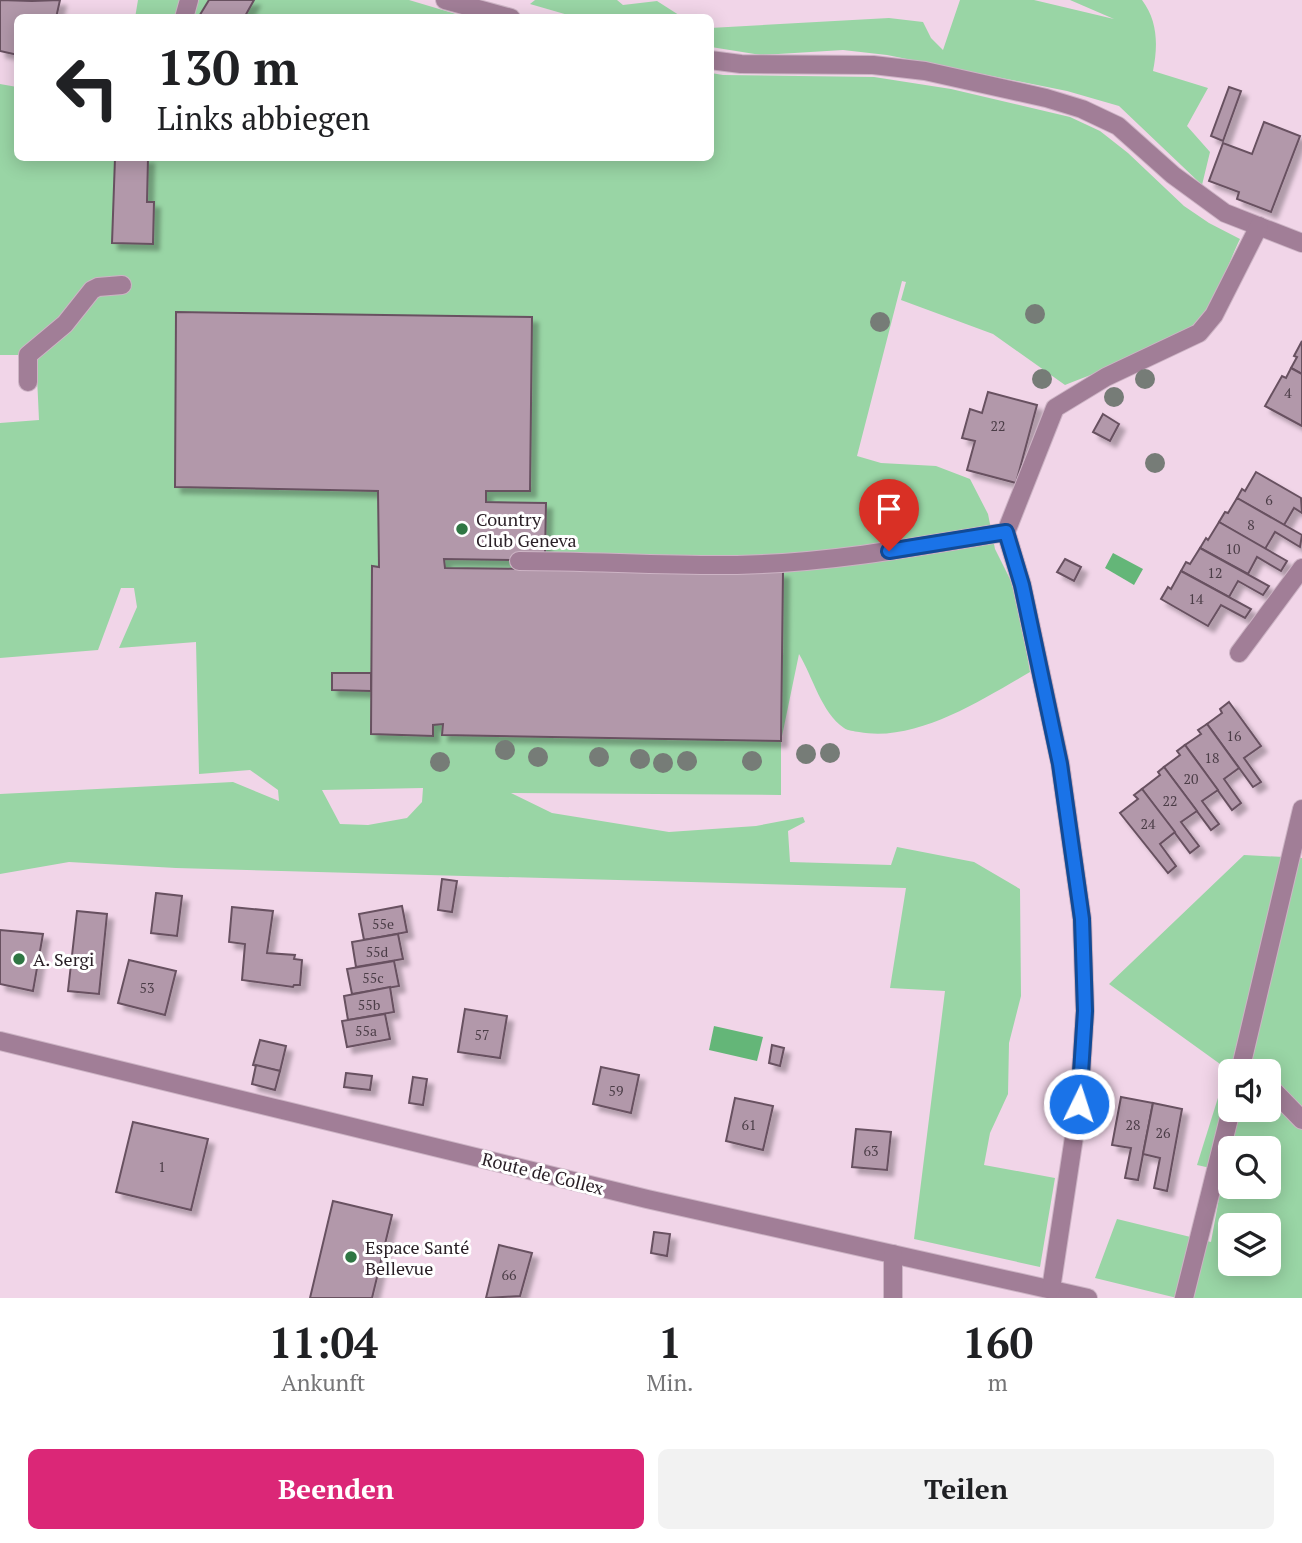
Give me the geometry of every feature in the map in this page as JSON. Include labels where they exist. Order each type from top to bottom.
[{"type":"street","points":[[445,0],[496,14]]},
{"type":"street","points":[[714,61],[741,64],[873,65],[925,71],[1046,98],[1082,109],[1118,127],[1173,175],[1226,213],[1302,243]]},
{"type":"street","points":[[1051,1289],[1079,1104],[1085,1011],[1082,919],[1060,764],[1022,585],[1006,532],[1055,408],[1106,377],[1199,333],[1214,315],[1259,226]]},
{"type":"street","points":[[28,382],[28,355],[65,324],[92,290],[98,286],[122,285]]},
{"type":"street","points":[[519,561],[736,565],[813,561],[914,548],[1006,532]]},
{"type":"street","points":[[1239,653],[1302,568]]},
{"type":"street","points":[[1248,1059],[1302,809]]},
{"type":"street","name":"Route de Collex","points":[[0,1041],[621,1193],[1088,1298]]},
{"type":"street","points":[[1281,1098],[1302,1120]]},
{"type":"street","points":[[1184,1298],[1228,1122]]},
{"type":"street","points":[[893,1254],[893,1298]]},
{"type":"shaded area","points":[[138,0],[409,0],[456,14],[136,14]]},
{"type":"shaded area","points":[[535,0],[617,0],[623,5],[657,1],[677,14],[565,14],[530,4]]},
{"type":"shaded area","points":[[960,0],[1034,0],[1114,19],[1070,0],[1142,0],[1154,25],[1156,52],[1153,71],[1208,88],[1187,126],[1210,152],[1202,185],[1119,106],[1067,91],[887,55],[843,50],[761,55],[714,47],[714,28],[889,18],[923,22],[931,38],[943,50]]},
{"type":"shaded area","points":[[714,74],[874,77],[951,89],[1070,117],[1100,131],[1128,153],[1184,206],[1240,239],[1215,297],[1194,325],[1160,346],[1065,385],[993,334],[901,300],[906,282],[902,281],[857,456],[881,463],[936,466],[970,479],[988,514],[995,549],[1016,591],[1030,672],[948,716],[926,725],[881,734],[849,730],[836,721],[818,694],[799,654],[781,741],[781,795],[511,793],[552,813],[669,832],[756,826],[803,817],[805,822],[788,831],[790,862],[891,865],[897,847],[974,862],[1020,889],[1021,996],[1009,1043],[1008,1094],[990,1133],[984,1165],[1055,1178],[1040,1267],[914,1239],[945,991],[890,988],[906,888],[176,868],[69,862],[0,874],[0,794],[233,782],[279,801],[278,790],[250,770],[199,774],[196,642],[119,648],[137,607],[134,588],[121,588],[98,650],[0,658],[0,423],[39,420],[36,355],[0,355],[0,84],[14,86],[14,161],[714,161]],"holes":[[[423,788],[422,802],[407,818],[368,825],[340,824],[322,790]]]},
{"type":"shaded area","points":[[1113,553],[1143,569],[1134,585],[1105,568]]},
{"type":"shaded area","points":[[1244,855],[1302,858],[1302,1298],[1177,1298],[1095,1278],[1117,1219],[1211,1242],[1219,1199],[1281,1199],[1281,1136],[1218,1136],[1218,1170],[1197,1165],[1218,1098],[1218,1122],[1281,1122],[1281,1059],[1218,1059],[1218,1063],[1109,984]]},
{"type":"shaded area","points":[[714,1026],[763,1037],[757,1061],[709,1050]]},
{"type":"building","points":[[0,0],[60,0],[57,14],[14,14],[14,54],[0,51]]},
{"type":"building","points":[[209,0],[254,0],[246,14],[200,14]]},
{"type":"building","points":[[1229,87],[1241,91],[1223,141],[1211,136]]},
{"type":"building","points":[[1264,122],[1300,136],[1271,212],[1237,199],[1239,192],[1209,181],[1223,143],[1252,154]]},
{"type":"building","points":[[115,161],[148,161],[147,202],[154,202],[153,244],[112,243]]},
{"type":"building","name":"Country Club Geneva","points":[[176,312],[532,317],[530,491],[486,491],[486,502],[546,503],[545,555],[515,560],[444,559],[445,568],[783,572],[781,741],[442,735],[443,724],[433,725],[433,736],[371,734],[372,566],[379,567],[378,491],[175,487]]},
{"type":"building","points":[[1302,341],[1302,374],[1291,368]]},
{"type":"building","points":[[1291,368],[1302,374],[1302,426],[1265,406],[1282,376],[1286,378]]},
{"type":"building","points":[[988,392],[1037,405],[1016,483],[967,470],[975,441],[962,438],[970,409],[982,413]]},
{"type":"building","points":[[1103,414],[1119,424],[1110,441],[1093,432]]},
{"type":"building","points":[[1256,472],[1301,498],[1302,513],[1294,508],[1284,525],[1237,498],[1242,489],[1245,491]]},
{"type":"building","points":[[1237,498],[1302,535],[1300,547],[1275,532],[1265,549],[1219,522]]},
{"type":"building","points":[[1219,522],[1287,561],[1281,571],[1257,557],[1248,574],[1200,548]]},
{"type":"building","points":[[1200,548],[1269,586],[1263,595],[1238,581],[1229,597],[1181,571],[1186,562],[1190,564]]},
{"type":"building","points":[[1065,559],[1081,567],[1074,581],[1057,572]]},
{"type":"building","points":[[1181,571],[1251,609],[1245,618],[1221,605],[1208,626],[1161,599],[1168,587],[1171,589]]},
{"type":"building","points":[[332,673],[371,673],[371,691],[332,690]]},
{"type":"building","points":[[1229,702],[1261,746],[1244,758],[1261,782],[1253,787],[1207,724],[1222,713],[1220,709]]},
{"type":"building","points":[[1207,724],[1239,768],[1224,779],[1241,803],[1232,810],[1185,745],[1201,734],[1198,730]]},
{"type":"building","points":[[1185,745],[1218,790],[1202,801],[1219,824],[1211,830],[1164,767],[1180,755],[1177,751]]},
{"type":"building","points":[[1164,767],[1197,811],[1181,822],[1199,846],[1190,853],[1142,789],[1160,775],[1158,772]]},
{"type":"building","points":[[1142,789],[1175,832],[1160,844],[1176,866],[1168,873],[1120,813],[1138,799],[1134,795]]},
{"type":"building","points":[[442,879],[457,881],[452,912],[438,910]]},
{"type":"building","points":[[156,893],[182,896],[177,936],[151,933]]},
{"type":"building","points":[[402,906],[407,932],[364,940],[359,914]]},
{"type":"building","points":[[232,907],[273,911],[267,953],[295,955],[294,959],[302,960],[300,985],[293,987],[242,980],[245,944],[229,942]]},
{"type":"building","points":[[77,911],[107,914],[99,994],[68,991]]},
{"type":"building","name":"A. Sergi","points":[[0,930],[43,934],[33,991],[0,984]]},
{"type":"building","points":[[398,934],[403,959],[356,967],[352,942]]},
{"type":"building","points":[[129,960],[176,971],[165,1015],[118,1003]]},
{"type":"building","points":[[394,961],[399,986],[352,994],[347,969]]},
{"type":"building","points":[[390,987],[394,1012],[348,1020],[344,996]]},
{"type":"building","points":[[465,1009],[507,1016],[500,1058],[458,1052]]},
{"type":"building","points":[[385,1014],[390,1039],[347,1047],[342,1021]]},
{"type":"building","points":[[260,1040],[286,1046],[280,1071],[253,1065]]},
{"type":"building","points":[[772,1045],[784,1048],[780,1066],[769,1063]]},
{"type":"building","points":[[256,1065],[280,1071],[275,1090],[252,1084]]},
{"type":"building","points":[[601,1067],[639,1075],[631,1113],[593,1104]]},
{"type":"building","points":[[346,1073],[372,1076],[370,1090],[344,1087]]},
{"type":"building","points":[[413,1077],[427,1079],[423,1105],[409,1103]]},
{"type":"building","points":[[1121,1097],[1153,1103],[1138,1180],[1125,1178],[1131,1148],[1112,1145]]},
{"type":"building","points":[[735,1098],[773,1106],[763,1150],[726,1141]]},
{"type":"building","points":[[1153,1103],[1182,1109],[1167,1191],[1154,1188],[1160,1158],[1143,1154]]},
{"type":"building","points":[[133,1122],[208,1139],[191,1210],[116,1192]]},
{"type":"building","points":[[856,1129],[891,1132],[887,1170],[852,1167]]},
{"type":"building","name":"Espace Santé Bellevue","points":[[333,1201],[392,1215],[372,1298],[310,1298]]},
{"type":"building","points":[[654,1232],[670,1234],[667,1256],[651,1253]]},
{"type":"building","points":[[499,1245],[532,1253],[520,1296],[486,1298]]},
{"type":"place","name":"Country Club Geneva","points":[[462,529]]},
{"type":"place","name":"A. Sergi","points":[[19,959]]},
{"type":"place","name":"Espace Santé Bellevue","points":[[351,1257]]},
{"type":"route","points":[[889,551],[1006,532],[1022,585],[1060,764],[1082,919],[1085,1011],[1079,1104]]}]
